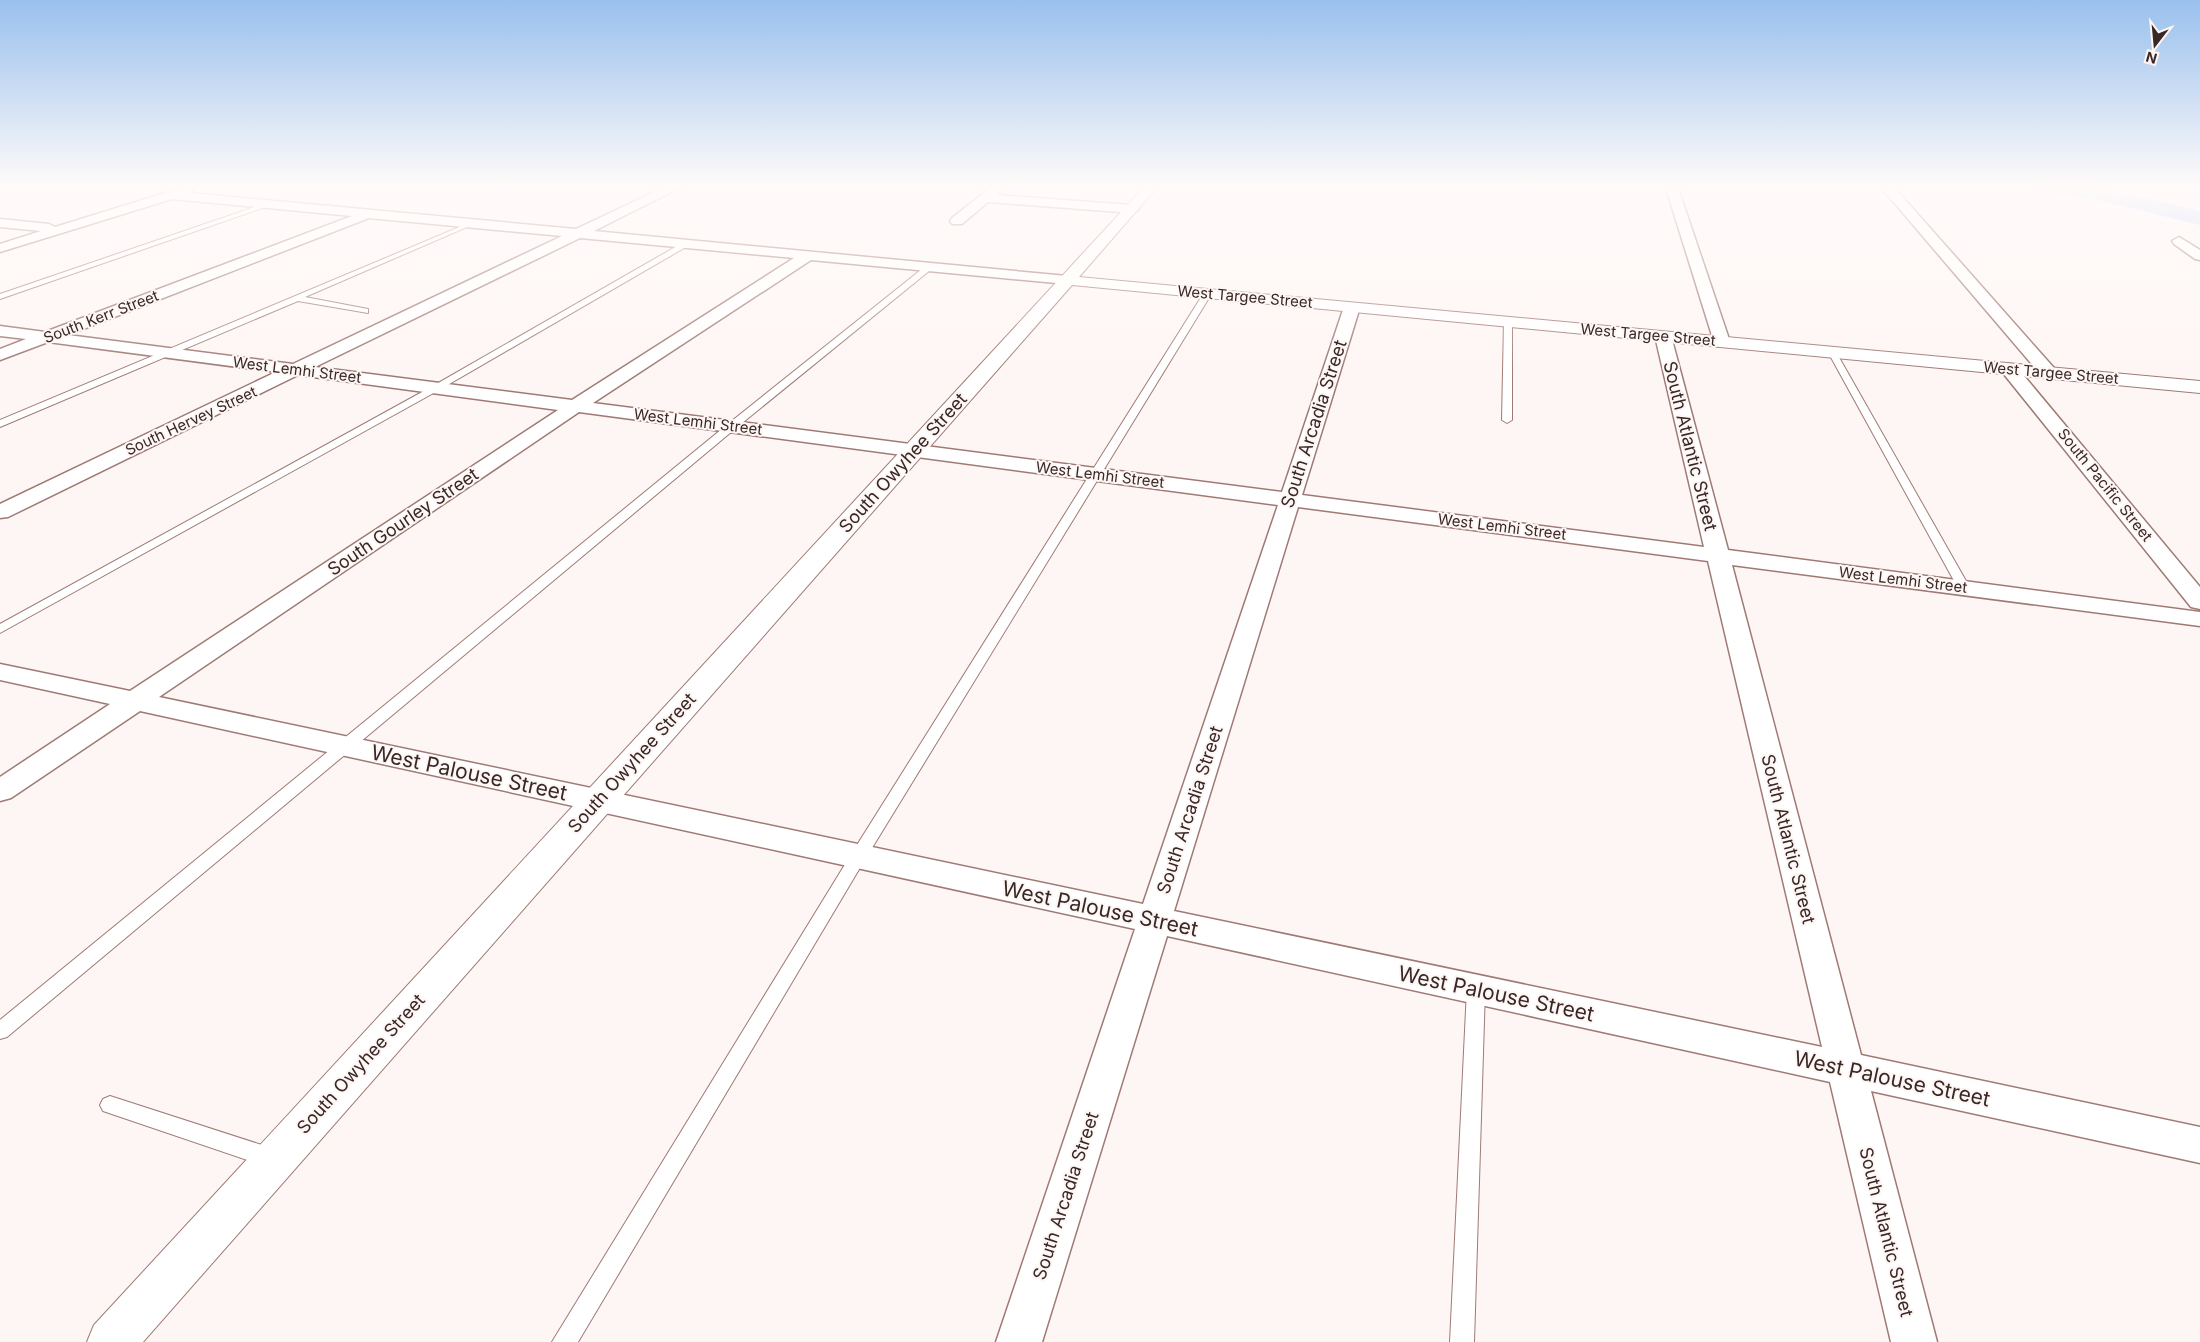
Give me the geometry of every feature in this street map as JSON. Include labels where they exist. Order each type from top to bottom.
[{"type":"street","name":"South Kerr Street","points":[[0,355],[281,248]]},
{"type":"street","name":"South Hervey Street","points":[[0,512],[552,248]]},
{"type":"street","name":"West Targee Street","points":[[727,248],[2200,387]]},
{"type":"street","name":"South Owyhee Street","points":[[111,1342],[1097,248]]},
{"type":"street","points":[[1691,248],[1722,342]]},
{"type":"street","points":[[1940,248],[2048,372]]},
{"type":"street","points":[[2189,248],[2200,256]]},
{"type":"street","name":"South Gourley Street","points":[[0,791],[576,406],[809,255]]},
{"type":"street","name":"South Arcadia Street","points":[[1019,1342],[1352,307]]},
{"type":"street","name":"West Lemhi Street","points":[[0,331],[2200,619]]},
{"type":"street","name":"South Atlantic Street","points":[[1663,336],[1914,1342]]},
{"type":"street","name":"South Pacific Street","points":[[2009,369],[2200,602]]},
{"type":"street","name":"West Palouse Street","points":[[0,672],[2200,1145]]},
{"type":"lane","points":[[0,297],[143,248]]},
{"type":"lane","points":[[0,424],[415,248]]},
{"type":"lane","points":[[0,629],[436,388],[681,248]]},
{"type":"lane","points":[[0,1032],[732,426],[930,267]]},
{"type":"lane","points":[[564,1342],[858,857],[1208,293]]},
{"type":"lane","points":[[297,298],[365,311]]},
{"type":"lane","points":[[1506,420],[1508,321]]},
{"type":"lane","points":[[1832,352],[1964,588]]},
{"type":"lane","points":[[1462,1342],[1476,989]]},
{"type":"lane","points":[[110,1105],[276,1159]]}]
